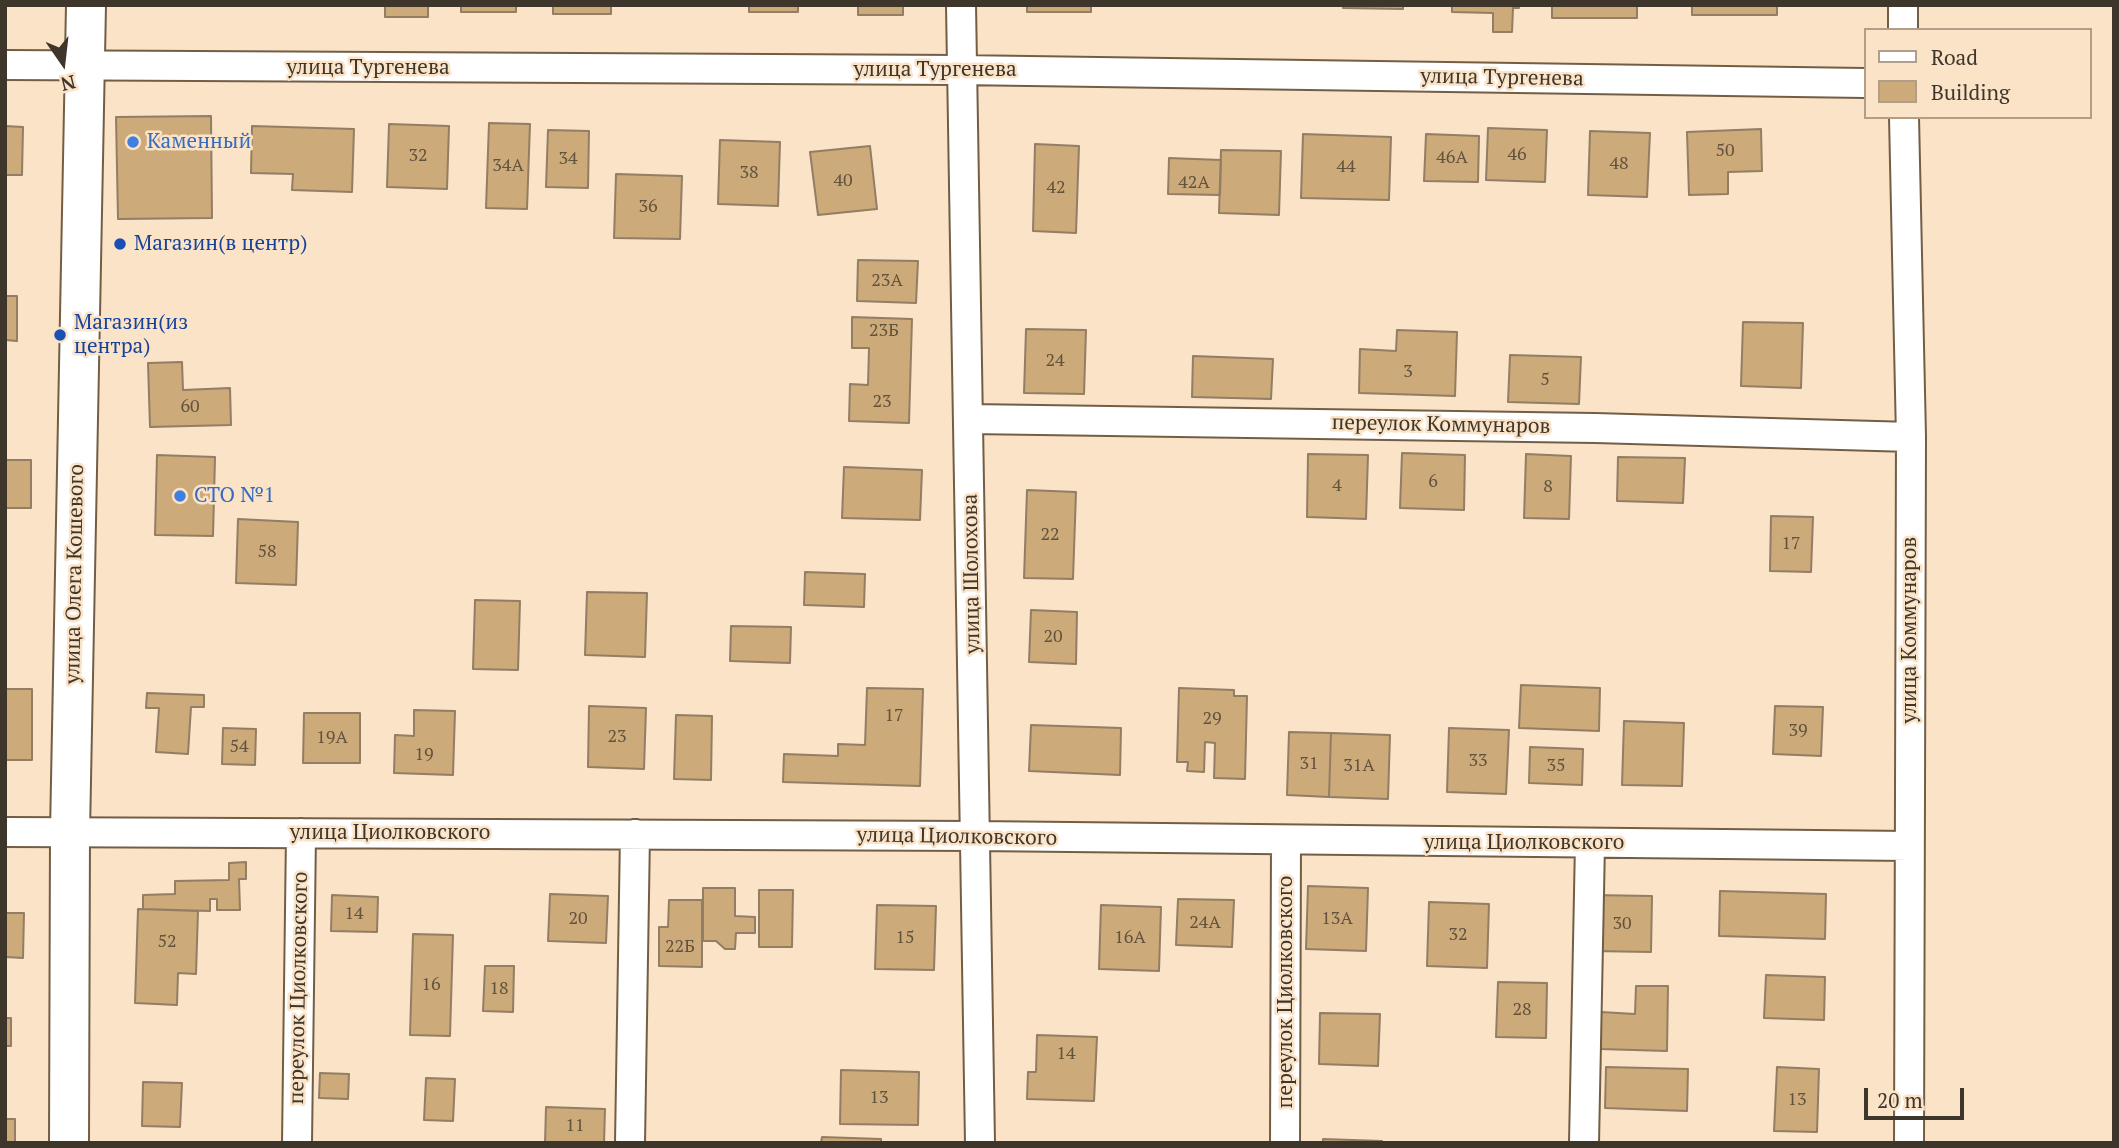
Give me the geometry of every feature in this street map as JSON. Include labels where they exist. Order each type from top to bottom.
[{"type":"street","name":"улица Олега Кошевого","points":[[69,1143],[70,832],[86,5]]},
{"type":"street","name":"улица Шолохова","points":[[961,5],[980,1143]]},
{"type":"street","points":[[1903,5],[1903,28]]},
{"type":"street","name":"улица Тургенева","points":[[5,65],[960,70],[1864,83]]},
{"type":"street","name":"улица Коммунаров","points":[[1905,119],[1911,437],[1909,1143]]},
{"type":"street","name":"переулок Коммунаров","points":[[970,419],[1595,428],[1911,437]]},
{"type":"street","name":"улица Циолковского","points":[[5,832],[976,836],[1909,846]]},
{"type":"street","name":"переулок Циолковского","points":[[297,1143],[301,833]]},
{"type":"street","points":[[630,1143],[635,834]]},
{"type":"street","name":"переулок Циолковского","points":[[1285,1143],[1286,841]]},
{"type":"street","points":[[1584,1143],[1590,843]]},
{"type":"building","points":[[385,5],[428,5],[428,17],[385,17]]},
{"type":"building","points":[[461,5],[516,5],[516,12],[461,12]]},
{"type":"building","points":[[553,5],[611,5],[611,14],[553,14]]},
{"type":"building","points":[[749,5],[798,5],[798,12],[749,12]]},
{"type":"building","points":[[858,5],[903,5],[903,15],[858,15]]},
{"type":"building","points":[[1027,5],[1091,5],[1091,12],[1027,12]]},
{"type":"building","points":[[1344,5],[1403,5],[1403,9],[1343,8]]},
{"type":"building","points":[[1452,5],[1519,5],[1519,8],[1513,8],[1512,32],[1493,32],[1493,13],[1452,12]]},
{"type":"building","points":[[1552,5],[1637,5],[1637,18],[1552,18]]},
{"type":"building","points":[[1692,5],[1777,5],[1777,15],[1692,15]]},
{"type":"building","points":[[211,116],[212,218],[118,219],[116,117]]},
{"type":"building","points":[[489,123],[530,124],[527,209],[486,208]]},
{"type":"building","points":[[389,124],[449,126],[447,189],[387,187]]},
{"type":"building","points":[[5,126],[23,127],[22,175],[5,175]]},
{"type":"building","points":[[252,126],[354,129],[352,192],[292,190],[293,174],[251,173]]},
{"type":"building","points":[[1488,128],[1547,130],[1545,182],[1486,180]]},
{"type":"building","points":[[1761,129],[1762,171],[1728,172],[1728,194],[1689,195],[1687,132]]},
{"type":"building","points":[[548,130],[589,131],[588,188],[546,187]]},
{"type":"building","points":[[1590,131],[1650,133],[1647,197],[1588,195]]},
{"type":"building","points":[[1303,134],[1391,137],[1389,200],[1301,198]]},
{"type":"building","points":[[1426,134],[1479,136],[1478,182],[1424,181]]},
{"type":"building","points":[[720,140],[780,142],[778,206],[718,204]]},
{"type":"building","points":[[1035,144],[1079,146],[1076,233],[1033,231]]},
{"type":"building","points":[[870,146],[877,209],[818,215],[810,152]]},
{"type":"building","points":[[1221,150],[1281,151],[1279,215],[1219,213]]},
{"type":"building","points":[[1169,158],[1221,160],[1220,195],[1168,194]]},
{"type":"building","points":[[616,174],[682,176],[680,239],[614,238]]},
{"type":"building","points":[[858,260],[918,261],[916,303],[857,301]]},
{"type":"building","points":[[5,296],[17,296],[17,341],[5,340]]},
{"type":"building","points":[[852,317],[912,319],[909,423],[849,421],[850,384],[868,385],[869,348],[852,348]]},
{"type":"building","points":[[1743,322],[1803,323],[1801,388],[1741,386]]},
{"type":"building","points":[[1026,329],[1086,330],[1084,394],[1024,393]]},
{"type":"building","points":[[1397,330],[1457,332],[1455,396],[1359,393],[1360,349],[1396,351]]},
{"type":"building","points":[[1510,355],[1581,357],[1579,404],[1508,402]]},
{"type":"building","points":[[1193,356],[1273,359],[1271,399],[1192,397]]},
{"type":"building","points":[[182,362],[183,390],[230,388],[231,425],[150,427],[148,363]]},
{"type":"building","points":[[1402,453],[1465,455],[1464,510],[1400,508]]},
{"type":"building","points":[[1308,454],[1368,455],[1366,519],[1307,517]]},
{"type":"building","points":[[1526,454],[1571,456],[1569,519],[1524,518]]},
{"type":"building","points":[[157,455],[215,457],[213,536],[155,535]]},
{"type":"building","points":[[1618,457],[1685,458],[1683,503],[1617,501]]},
{"type":"building","points":[[5,460],[31,460],[31,508],[5,508]]},
{"type":"building","points":[[844,467],[922,470],[920,520],[842,518]]},
{"type":"building","points":[[1027,490],[1076,492],[1073,579],[1024,578]]},
{"type":"building","points":[[1771,516],[1813,517],[1811,572],[1770,571]]},
{"type":"building","points":[[238,519],[298,522],[296,585],[236,583]]},
{"type":"building","points":[[805,572],[865,574],[864,607],[804,605]]},
{"type":"building","points":[[587,592],[647,593],[645,657],[585,655]]},
{"type":"building","points":[[475,600],[520,601],[518,670],[473,669]]},
{"type":"building","points":[[1031,610],[1077,612],[1076,664],[1029,662]]},
{"type":"building","points":[[731,626],[791,627],[790,663],[730,661]]},
{"type":"building","points":[[1521,685],[1600,688],[1599,731],[1519,728]]},
{"type":"building","points":[[867,688],[923,689],[920,786],[783,782],[784,754],[838,756],[838,744],[865,745]]},
{"type":"building","points":[[1179,688],[1234,690],[1234,696],[1247,696],[1245,779],[1214,778],[1215,743],[1205,742],[1204,772],[1187,771],[1188,762],[1177,762]]},
{"type":"building","points":[[5,689],[32,689],[32,760],[5,760]]},
{"type":"building","points":[[147,693],[204,695],[204,707],[191,707],[188,754],[156,752],[159,708],[146,708]]},
{"type":"building","points":[[589,706],[646,708],[644,769],[588,767]]},
{"type":"building","points":[[1775,706],[1823,707],[1821,756],[1773,754]]},
{"type":"building","points":[[414,710],[455,711],[453,775],[394,773],[395,735],[414,736]]},
{"type":"building","points":[[304,713],[360,713],[360,763],[303,763]]},
{"type":"building","points":[[676,715],[712,716],[711,780],[674,779]]},
{"type":"building","points":[[1624,721],[1684,723],[1682,786],[1622,785]]},
{"type":"building","points":[[1031,725],[1121,728],[1120,775],[1029,771]]},
{"type":"building","points":[[223,728],[256,729],[255,765],[222,764]]},
{"type":"building","points":[[1449,728],[1509,730],[1506,794],[1447,792]]},
{"type":"building","points":[[1289,732],[1331,733],[1329,797],[1287,795]]},
{"type":"building","points":[[1331,733],[1390,735],[1388,799],[1329,797]]},
{"type":"building","points":[[1530,747],[1583,749],[1582,785],[1529,783]]},
{"type":"building","points":[[246,862],[246,879],[239,879],[240,910],[217,910],[217,899],[210,899],[210,911],[143,909],[143,895],[175,894],[175,881],[229,880],[229,863]]},
{"type":"building","points":[[1308,886],[1368,888],[1366,951],[1306,949]]},
{"type":"building","points":[[703,888],[735,888],[735,916],[755,917],[755,933],[736,933],[735,949],[725,949],[716,941],[703,941]]},
{"type":"building","points":[[759,890],[793,890],[792,947],[759,947]]},
{"type":"building","points":[[1720,891],[1826,894],[1825,939],[1719,936]]},
{"type":"building","points":[[550,894],[608,896],[606,943],[548,941]]},
{"type":"building","points":[[332,895],[378,897],[377,932],[331,931]]},
{"type":"building","points":[[1593,895],[1652,896],[1651,952],[1591,951]]},
{"type":"building","points":[[1178,899],[1234,900],[1232,947],[1176,945]]},
{"type":"building","points":[[669,900],[702,900],[702,967],[659,966],[659,927],[668,927]]},
{"type":"building","points":[[1429,902],[1489,904],[1487,968],[1427,966]]},
{"type":"building","points":[[877,905],[936,906],[934,970],[875,969]]},
{"type":"building","points":[[1101,905],[1161,907],[1159,971],[1099,969]]},
{"type":"building","points":[[138,909],[198,911],[196,974],[178,973],[177,1005],[135,1003]]},
{"type":"building","points":[[5,913],[24,913],[23,958],[5,957]]},
{"type":"building","points":[[413,934],[453,935],[450,1036],[410,1035]]},
{"type":"building","points":[[485,966],[514,966],[513,1012],[483,1011]]},
{"type":"building","points":[[1766,975],[1825,977],[1824,1020],[1764,1018]]},
{"type":"building","points":[[1498,982],[1547,983],[1546,1038],[1496,1037]]},
{"type":"building","points":[[1636,986],[1668,986],[1667,1051],[1600,1049],[1601,1012],[1635,1014]]},
{"type":"building","points":[[1320,1013],[1380,1014],[1378,1066],[1319,1064]]},
{"type":"building","points":[[5,1018],[11,1018],[11,1046],[5,1046]]},
{"type":"building","points":[[1037,1035],[1097,1037],[1094,1101],[1027,1099],[1028,1072],[1036,1072]]},
{"type":"building","points":[[1606,1067],[1688,1069],[1687,1111],[1605,1108]]},
{"type":"building","points":[[1777,1067],[1819,1069],[1817,1132],[1774,1131]]},
{"type":"building","points":[[841,1070],[919,1072],[918,1125],[840,1124]]},
{"type":"building","points":[[320,1073],[349,1074],[348,1099],[319,1098]]},
{"type":"building","points":[[426,1078],[455,1079],[453,1121],[424,1120]]},
{"type":"building","points":[[143,1082],[182,1083],[180,1127],[142,1126]]},
{"type":"building","points":[[546,1107],[605,1109],[604,1143],[545,1143]]},
{"type":"building","points":[[5,1119],[15,1119],[15,1143],[5,1143]]},
{"type":"building","points":[[822,1137],[881,1139],[881,1143],[821,1143]]},
{"type":"building","points":[[1323,1139],[1382,1141],[1382,1143],[1323,1143]]},
{"type":"place","name":"Каменный","points":[[133,142]]},
{"type":"place","name":"Магазин(в центр)","points":[[120,244]]},
{"type":"place","name":"Магазин(из центра)","points":[[60,335]]},
{"type":"place","name":"СТО №1","points":[[180,496]]}]
